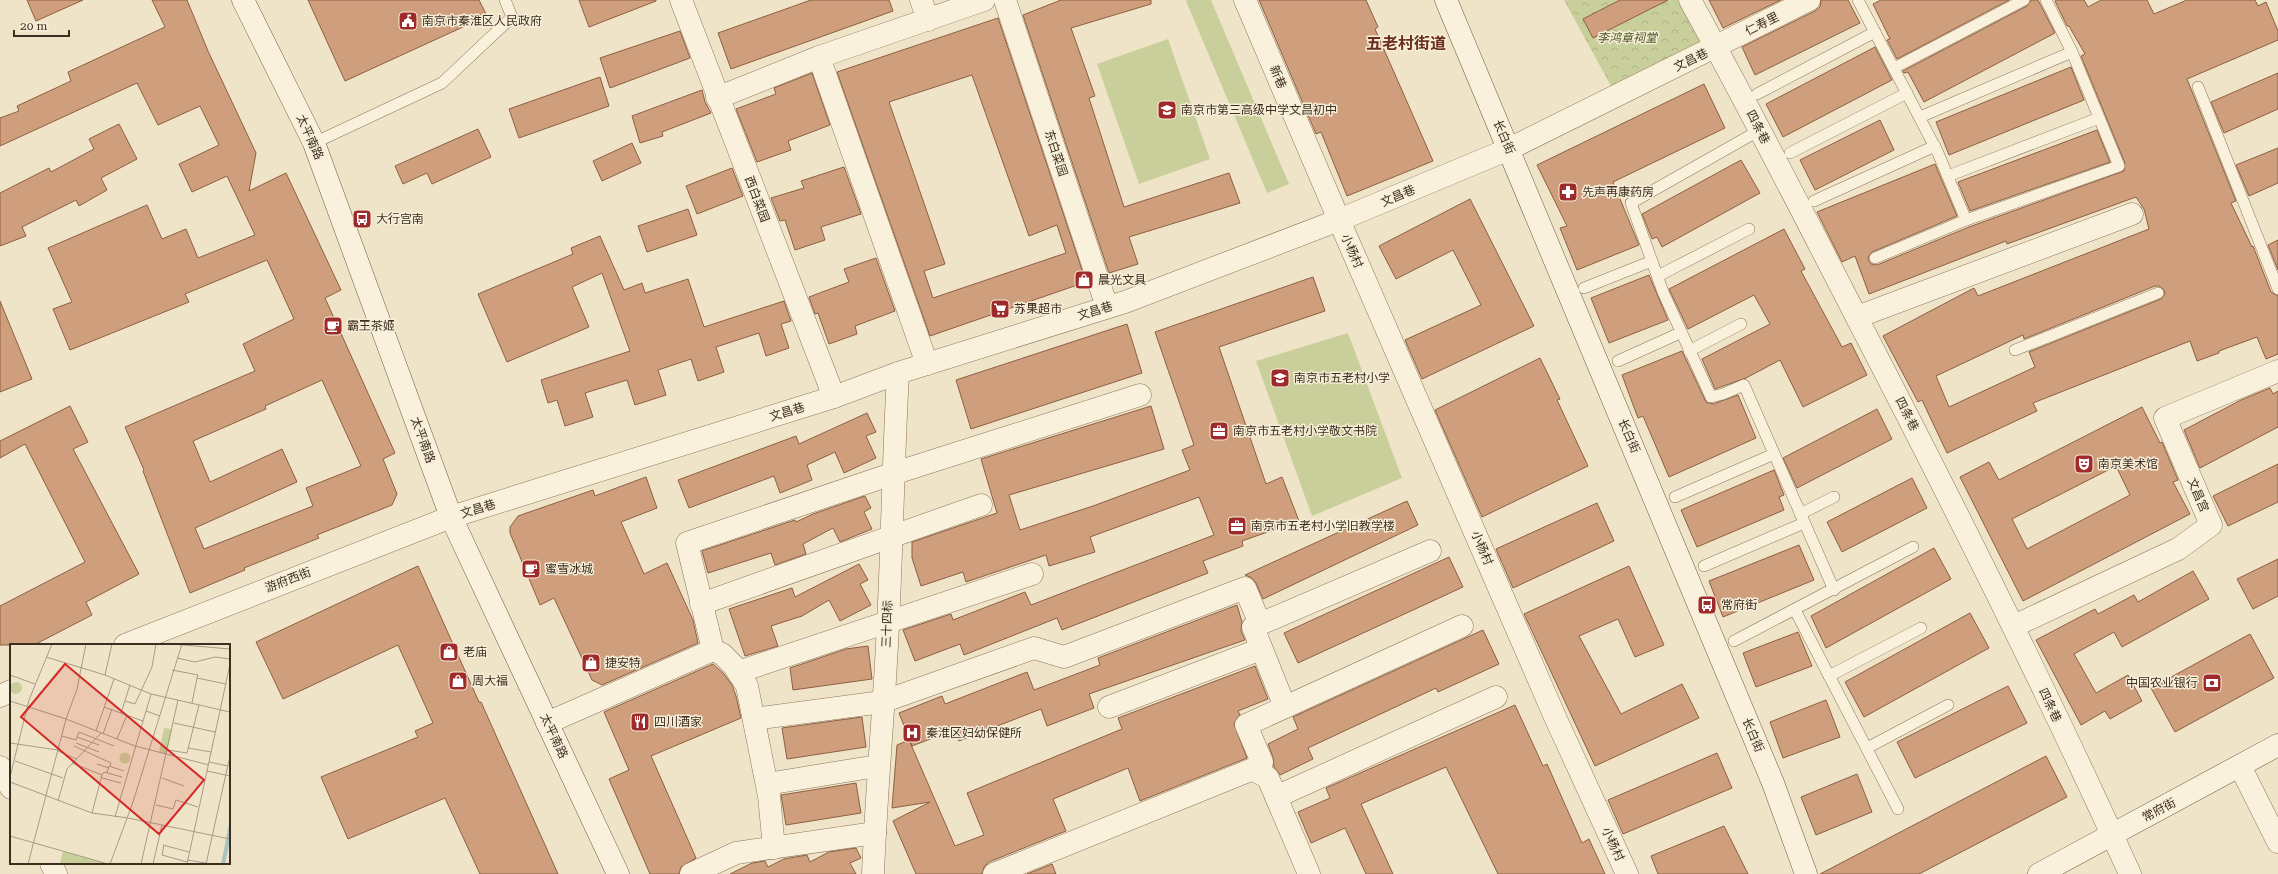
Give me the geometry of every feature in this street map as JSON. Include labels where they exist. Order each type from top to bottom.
[{"type":"street","name":"太平南路","points":[[243,0],[314,143],[452,517],[618,874]]},
{"type":"street","name":"西白菜园","points":[[681,0],[717,98],[834,397]]},
{"type":"street","points":[[717,98],[819,57],[925,10],[984,0]]},
{"type":"street","name":"东白菜园","points":[[1005,0],[1107,307]]},
{"type":"street","name":"新巷","points":[[1246,0],[1339,220]]},
{"type":"street","name":"长白街","points":[[1446,0],[1510,149],[1773,782],[1806,874]]},
{"type":"street","name":"四条巷","points":[[1690,0],[1760,130],[1857,317],[2014,626],[2130,874]]},
{"type":"street","name":"仁寿里","points":[[1716,48],[1801,2]]},
{"type":"street","name":"文昌巷","points":[[452,517],[834,397],[898,373],[1107,307],[1339,220],[1510,149],[1716,48]]},
{"type":"street","points":[[819,57],[927,364]]},
{"type":"street","points":[[1857,317],[2132,214]]},
{"type":"street","name":"小杨村","points":[[1339,220],[1555,718],[1627,874]]},
{"type":"street","name":"文昌宫","points":[[2014,626],[2178,549],[2211,525],[2165,418],[2278,371]]},
{"type":"street","name":"三十四标","points":[[873,874],[877,766],[888,622],[892,474],[898,373]]},
{"type":"street","points":[[774,848],[767,784],[747,686],[738,672],[722,654],[714,650],[701,604],[687,543],[892,474],[1140,395]]},
{"type":"street","points":[[701,604],[981,505]]},
{"type":"street","name":"游府西街","points":[[128,644],[452,517]]},
{"type":"street","points":[[1285,707],[1253,627],[1430,551]]},
{"type":"street","points":[[738,672],[1032,574]]},
{"type":"street","points":[[754,719],[882,702],[1034,648],[1064,657],[1245,588],[1260,624]]},
{"type":"street","points":[[1259,773],[1262,762],[1246,725],[1462,626]]},
{"type":"street","points":[[1109,707],[1261,649]]},
{"type":"street","points":[[547,723],[714,650]]},
{"type":"street","points":[[0,696],[10,691]]},
{"type":"street","points":[[1276,797],[1496,697]]},
{"type":"street","name":"常府街","points":[[2039,874],[2278,745]]},
{"type":"street","points":[[767,784],[877,766]]},
{"type":"street","points":[[2240,766],[2278,842]]},
{"type":"street","points":[[0,767],[10,786]]},
{"type":"street","points":[[994,874],[1253,769],[1268,778],[1309,874]]},
{"type":"street","points":[[691,874],[736,853],[874,833]]},
{"type":"street","points":[[51,864],[56,874]]},
{"type":"lane","points":[[314,143],[442,83],[512,17],[504,0]]},
{"type":"lane","points":[[1858,0],[1935,146],[1966,220]]},
{"type":"lane","points":[[1894,68],[2024,0]]},
{"type":"lane","points":[[1875,258],[1966,220],[2119,166],[2072,52],[2046,0]]},
{"type":"lane","points":[[1757,94],[1875,32]]},
{"type":"lane","points":[[1920,117],[2072,52]]},
{"type":"lane","points":[[2198,87],[2278,289]]},
{"type":"lane","points":[[1790,154],[1907,93]]},
{"type":"lane","points":[[1948,176],[2099,118]]},
{"type":"lane","points":[[1760,130],[1631,203],[1680,333],[1710,396],[1723,394],[1744,385],[1834,590]]},
{"type":"lane","points":[[1814,201],[1935,146]]},
{"type":"lane","points":[[1658,276],[1749,230]]},
{"type":"lane","points":[[1584,288],[1652,261]]},
{"type":"lane","points":[[2015,350],[2158,293]]},
{"type":"lane","points":[[1689,350],[1741,324]]},
{"type":"lane","points":[[1618,361],[1680,333]]},
{"type":"lane","points":[[1675,497],[1774,454]]},
{"type":"lane","points":[[1704,566],[1802,518],[1834,497]]},
{"type":"lane","points":[[1734,641],[1834,590],[1913,547]]},
{"type":"lane","points":[[1795,610],[1898,809]]},
{"type":"lane","points":[[1829,676],[1921,628]]},
{"type":"lane","points":[[1866,748],[1948,705]]},
{"type":"green space","points":[[1211,0],[1289,184],[1267,193],[1186,1]]},
{"type":"green space","name":"李鸿章祠堂","points":[[1564,0],[1678,0],[1702,43],[1612,88]]},
{"type":"green space","points":[[1168,39],[1210,159],[1139,184],[1097,64]]},
{"type":"green space","points":[[1348,333],[1402,478],[1312,516],[1256,361]]},
{"type":"building","points":[[27,0],[83,0],[36,21]]},
{"type":"building","points":[[152,0],[187,0],[208,51],[256,153],[249,191],[286,173],[341,290],[325,298],[395,453],[383,459],[397,494],[392,505],[317,535],[319,538],[244,568],[245,570],[190,593],[143,471],[144,470],[125,427],[255,371],[243,344],[294,319],[267,260],[185,294],[189,302],[70,350],[53,309],[72,302],[48,248],[147,205],[162,239],[186,229],[198,258],[255,235],[227,176],[192,192],[179,164],[219,145],[200,106],[158,125],[137,83],[0,146],[0,118],[19,111],[17,106],[71,81],[68,72],[165,27]],"holes":[[[322,380],[361,466],[306,488],[313,506],[204,549],[195,528],[297,482],[282,449],[210,482],[193,441],[266,409],[265,406]]]},
{"type":"building","points":[[308,0],[479,0],[487,16],[345,81]]},
{"type":"building","points":[[579,0],[656,0],[656,1],[589,27]]},
{"type":"building","points":[[811,0],[889,0],[893,11],[731,69],[718,33]]},
{"type":"building","points":[[1061,0],[1151,0],[1151,4],[1071,28],[1095,96],[1089,98],[1124,207],[1229,173],[1240,203],[1129,237],[1138,264],[1109,273],[1023,15]]},
{"type":"building","points":[[1259,0],[1366,0],[1378,27],[1375,29],[1433,161],[1347,196],[1321,132],[1316,134]]},
{"type":"building","points":[[1620,0],[1668,0],[1593,38],[1583,19]]},
{"type":"building","points":[[1709,0],[1781,0],[1723,28]]},
{"type":"building","points":[[1821,0],[1848,0],[1860,23],[1755,75],[1742,47],[1815,11],[1820,7]]},
{"type":"building","points":[[1881,0],[2009,0],[1897,59],[1887,40],[1890,39],[1873,4]]},
{"type":"building","points":[[2031,0],[2038,0],[2055,33],[1924,102],[1908,72],[1904,73],[1903,71],[2027,6]]},
{"type":"building","points":[[2084,0],[2088,7],[2101,0],[2147,0],[2154,14],[2187,0],[2255,0],[2258,6],[2266,2],[2278,31],[2278,40],[2187,79],[2236,201],[2231,203],[2252,247],[2253,246],[2271,292],[2278,296],[2278,354],[2266,359],[2257,337],[2197,361],[2190,341],[2033,403],[2037,411],[1947,453],[1922,400],[1918,402],[1883,336],[1974,288],[1978,296],[2149,229],[2144,209],[2136,197],[2007,244],[2006,241],[1869,294],[1855,256],[1842,262],[1817,212],[1935,164],[1957,216],[1872,252],[1868,257],[1869,261],[1871,264],[1877,265],[1969,227],[2124,171],[2125,163],[2081,56],[2085,54],[2069,26],[2067,26],[2055,1]],"holes":[[[2155,286],[2159,286],[2164,290],[2165,294],[2161,299],[2029,352],[2035,367],[1949,407],[1936,376],[2023,335],[2024,339]]]},
{"type":"building","points":[[998,18],[1086,282],[930,336],[837,72]],"holes":[[[972,75],[1029,236],[1057,225],[1066,253],[933,298],[924,271],[945,264],[889,102]]]},
{"type":"building","points":[[680,31],[690,58],[610,88],[600,58]]},
{"type":"building","points":[[1875,47],[1892,80],[1783,137],[1766,104]]},
{"type":"building","points":[[2071,67],[2084,100],[1949,155],[1936,122]]},
{"type":"building","points":[[812,73],[830,125],[788,141],[791,150],[757,162],[736,109],[776,94],[774,88]]},
{"type":"building","points":[[2278,73],[2278,109],[2224,133],[2211,102]]},
{"type":"building","points":[[600,77],[609,106],[519,138],[509,109]]},
{"type":"building","points":[[1704,84],[1725,128],[1613,182],[1639,245],[1577,270],[1560,228],[1567,226],[1537,165]]},
{"type":"building","points":[[702,90],[705,102],[711,113],[662,132],[663,136],[640,143],[632,116]]},
{"type":"building","points":[[1880,120],[1894,150],[1815,190],[1800,160]]},
{"type":"building","points":[[119,124],[137,159],[101,178],[107,190],[79,206],[76,200],[22,227],[26,236],[0,246],[0,193],[49,168],[51,172],[94,149],[89,139]]},
{"type":"building","points":[[478,129],[491,157],[432,184],[427,173],[403,184],[395,166]]},
{"type":"building","points":[[2097,130],[2110,162],[1970,211],[1958,182]]},
{"type":"building","points":[[632,143],[641,163],[602,181],[593,161]]},
{"type":"building","points":[[2278,148],[2278,183],[2249,196],[2236,165]]},
{"type":"building","points":[[1741,160],[1760,193],[1662,247],[1657,237],[1652,239],[1642,214]]},
{"type":"building","points":[[844,167],[861,214],[821,227],[825,240],[795,250],[785,220],[780,221],[771,198],[804,188],[801,181]]},
{"type":"building","points":[[732,168],[743,196],[697,214],[686,186]]},
{"type":"building","points":[[1470,199],[1534,326],[1422,379],[1405,340],[1481,305],[1453,250],[1396,279],[1379,246]]},
{"type":"building","points":[[688,209],[697,235],[647,252],[638,226]]},
{"type":"building","points":[[1784,229],[1805,269],[1801,271],[1842,347],[1851,343],[1867,375],[1803,407],[1780,360],[1746,378],[1715,389],[1702,359],[1770,324],[1754,295],[1688,329],[1669,289]]},
{"type":"building","points":[[600,236],[624,290],[642,283],[645,293],[688,279],[704,327],[784,301],[791,321],[781,324],[789,348],[766,356],[759,333],[716,347],[724,372],[698,381],[691,359],[658,370],[666,395],[635,405],[627,380],[585,393],[593,417],[565,426],[557,400],[548,403],[541,380],[630,351],[602,273],[572,287],[589,327],[507,362],[478,294],[573,254],[571,248]]},
{"type":"building","points":[[2278,240],[2278,270],[2268,245]]},
{"type":"building","points":[[876,258],[895,311],[855,326],[857,334],[829,344],[818,313],[815,314],[809,297],[849,282],[844,269]]},
{"type":"building","points":[[1649,275],[1668,320],[1609,343],[1591,298]]},
{"type":"building","points":[[1313,277],[1325,311],[1219,347],[1266,484],[1282,477],[1299,521],[1242,541],[1243,546],[1203,561],[1208,573],[1062,630],[1057,618],[964,655],[960,644],[915,661],[903,630],[951,614],[953,620],[1025,592],[1031,605],[1214,535],[1199,497],[1090,537],[1095,552],[1049,566],[1046,555],[966,582],[963,572],[921,586],[912,558],[912,542],[997,513],[981,459],[1151,406],[1164,449],[1009,495],[1020,530],[1093,506],[1190,470],[1182,450],[1194,445],[1155,332]]},
{"type":"building","points":[[0,301],[32,379],[0,392]]},
{"type":"building","points":[[1127,324],[1142,373],[971,429],[956,380]]},
{"type":"building","points":[[1682,351],[1706,402],[1713,404],[1738,395],[1756,438],[1669,477],[1643,416],[1638,418],[1622,375]]},
{"type":"building","points":[[1540,358],[1560,399],[1557,400],[1588,466],[1482,517],[1435,410]]},
{"type":"building","points":[[2270,388],[2273,394],[2278,391],[2278,427],[2200,468],[2184,430],[2241,400]]},
{"type":"building","points":[[70,406],[88,442],[73,449],[139,574],[86,602],[92,615],[36,644],[0,645],[0,606],[85,562],[25,444],[0,458],[0,441]]},
{"type":"building","points":[[2142,407],[2160,443],[2162,442],[2178,480],[2173,482],[2190,514],[2023,601],[1960,477],[1989,462],[1999,480]],"holes":[[[2116,466],[2130,495],[2027,549],[2012,519]]]},
{"type":"building","points":[[1877,409],[1892,439],[1797,488],[1783,458]]},
{"type":"building","points":[[867,413],[876,432],[866,436],[876,458],[844,473],[835,452],[807,465],[812,480],[780,493],[774,476],[689,508],[678,480],[796,436],[799,444]]},
{"type":"building","points":[[2278,464],[2278,502],[2228,526],[2213,496]]},
{"type":"building","points":[[1774,470],[1784,495],[1779,497],[1784,510],[1697,547],[1681,510]]},
{"type":"building","points":[[646,477],[657,508],[621,522],[644,574],[667,563],[693,620],[698,643],[602,685],[592,680],[554,598],[540,605],[510,533],[510,527],[518,516],[593,490],[595,496]]},
{"type":"building","points":[[1912,478],[1927,508],[1842,552],[1827,522]]},
{"type":"building","points":[[865,496],[871,508],[864,512],[872,529],[840,542],[833,528],[803,544],[806,554],[775,565],[771,553],[708,573],[702,551],[795,520],[796,522],[813,514]]},
{"type":"building","points":[[1407,501],[1418,525],[1263,599],[1256,583],[1252,578],[1245,575]]},
{"type":"building","points":[[1597,503],[1614,541],[1513,588],[1496,549]]},
{"type":"building","points":[[1799,545],[1814,580],[1723,617],[1709,581]]},
{"type":"building","points":[[1934,548],[1951,579],[1826,648],[1811,616]]},
{"type":"building","points":[[1449,557],[1463,587],[1298,663],[1284,633]]},
{"type":"building","points":[[2278,559],[2278,596],[2253,609],[2237,579]]},
{"type":"building","points":[[859,564],[868,580],[860,584],[871,605],[840,621],[829,600],[802,616],[771,626],[778,646],[745,656],[729,609],[792,588],[795,597]]},
{"type":"building","points":[[418,566],[558,874],[480,874],[445,798],[348,839],[321,777],[418,737],[415,731],[433,723],[398,645],[283,699],[256,642]]},
{"type":"building","points":[[1629,566],[1664,645],[1635,657],[1618,619],[1579,636],[1621,714],[1682,684],[1699,718],[1595,766],[1524,614]]},
{"type":"building","points":[[2193,571],[2209,599],[2122,647],[2114,632],[2074,654],[2096,693],[2128,675],[2142,701],[2110,719],[2105,711],[2081,725],[2036,640],[2095,609],[2098,614],[2134,595],[2138,602]]},
{"type":"building","points":[[1237,605],[1242,622],[1241,631],[1245,640],[1089,694],[1094,708],[1047,726],[1041,709],[959,741],[954,730],[912,746],[899,713],[942,696],[945,704],[1027,672],[1034,690],[1100,665],[1098,658]]},
{"type":"building","points":[[1970,613],[1989,648],[1864,717],[1845,682]]},
{"type":"building","points":[[1483,630],[1499,664],[1438,692],[1436,688],[1308,748],[1313,759],[1280,775],[1274,767],[1273,757],[1268,744],[1298,729],[1293,717]]},
{"type":"building","points":[[1798,632],[1812,666],[1756,687],[1743,653]]},
{"type":"building","name":"中国农业银行","points":[[2250,634],[2274,678],[2175,732],[2151,688]]},
{"type":"building","points":[[868,646],[872,679],[793,690],[790,668],[846,649]]},
{"type":"building","points":[[713,664],[724,674],[732,685],[741,718],[651,756],[696,858],[681,867],[679,874],[650,874],[609,779],[629,770],[604,712]]},
{"type":"building","points":[[1255,666],[1268,699],[1238,711],[1240,715],[1234,724],[1247,758],[1140,801],[1128,768],[1053,799],[1066,831],[989,862],[984,867],[982,874],[916,874],[893,821],[930,802],[892,808],[897,745],[909,740],[955,846],[984,835],[967,793],[1122,729],[1118,718]]},
{"type":"building","points":[[2008,686],[2027,723],[1915,778],[1897,742]]},
{"type":"building","points":[[1826,700],[1840,737],[1783,758],[1770,722]]},
{"type":"building","points":[[1515,705],[1543,766],[1547,764],[1582,843],[1589,839],[1605,874],[1498,874],[1446,767],[1361,804],[1393,874],[1366,874],[1345,828],[1311,843],[1298,812],[1330,798],[1326,788]]},
{"type":"building","points":[[862,717],[866,747],[787,759],[782,728]]},
{"type":"building","points":[[1717,753],[1732,788],[1623,834],[1608,800]]},
{"type":"building","points":[[2046,756],[2067,797],[1919,874],[1820,874]]},
{"type":"building","points":[[1857,774],[1872,812],[1816,835],[1801,797]]},
{"type":"building","points":[[856,783],[861,813],[786,825],[781,795]]},
{"type":"building","points":[[1724,826],[1748,874],[1658,874],[1651,856]]},
{"type":"building","points":[[856,848],[861,858],[850,863],[856,874],[730,874],[752,863],[765,861],[768,867],[784,859],[807,855],[810,862],[829,852]]},
{"type":"building","points":[[1052,864],[1056,874],[1027,874]]},
{"type":"place","name":"南京市秦淮区人民政府","points":[[408,21]]},
{"type":"place","name":"南京市第三高级中学文昌初中","points":[[1167,110]]},
{"type":"place","name":"先声再康药房","points":[[1568,192]]},
{"type":"place","name":"大行宫南","points":[[362,219]]},
{"type":"place","name":"晨光文具","points":[[1084,280]]},
{"type":"place","name":"苏果超市","points":[[1000,309]]},
{"type":"place","name":"霸王茶姬","points":[[333,326]]},
{"type":"place","name":"南京市五老村小学","points":[[1280,378]]},
{"type":"place","name":"南京市五老村小学敬文书院","points":[[1219,431]]},
{"type":"place","name":"南京美术馆","points":[[2084,464]]},
{"type":"place","name":"南京市五老村小学旧教学楼","points":[[1237,526]]},
{"type":"place","name":"蜜雪冰城","points":[[531,569]]},
{"type":"place","name":"常府街","points":[[1707,605]]},
{"type":"place","name":"老庙","points":[[449,652]]},
{"type":"place","name":"捷安特","points":[[591,663]]},
{"type":"place","name":"周大福","points":[[458,681]]},
{"type":"place","name":"中国农业银行","points":[[2212,683]]},
{"type":"place","name":"四川酒家","points":[[640,722]]},
{"type":"place","name":"秦淮区妇幼保健所","points":[[912,733]]},
{"type":"district","name":"五老村街道","points":[[1406,43]]}]
